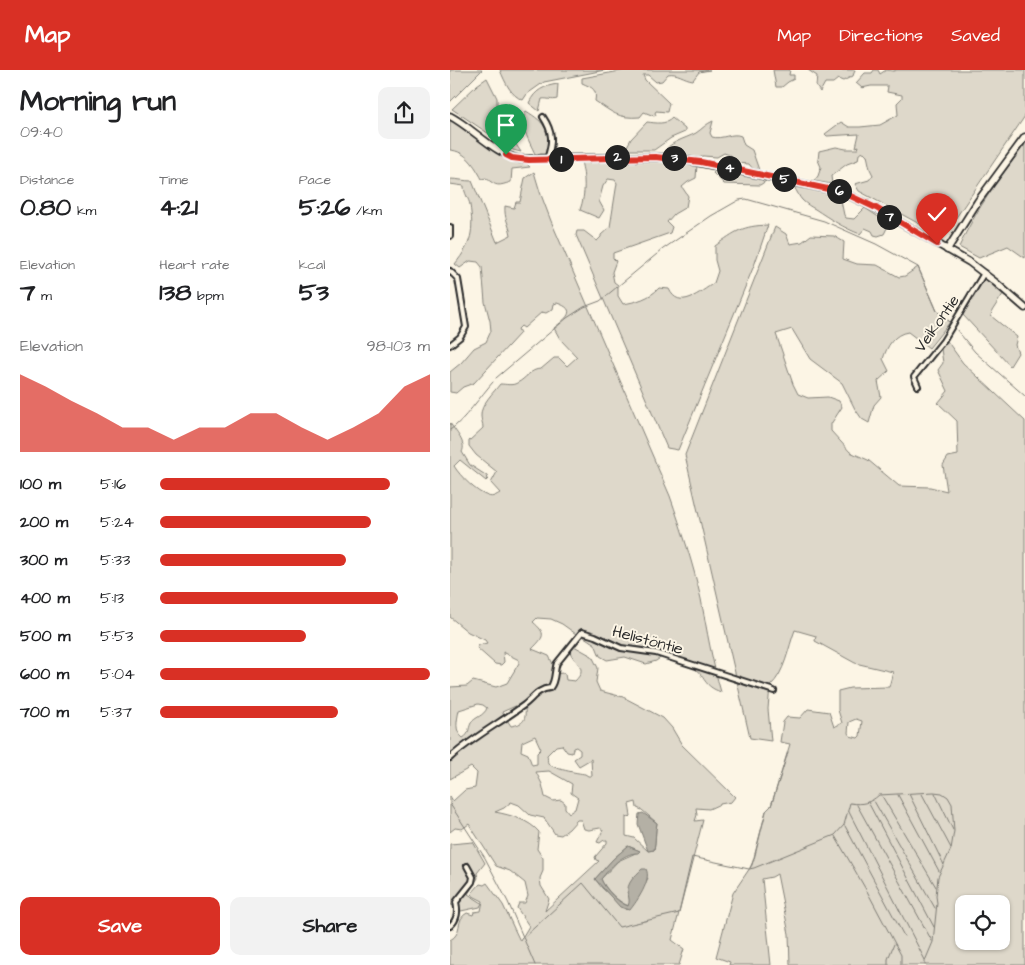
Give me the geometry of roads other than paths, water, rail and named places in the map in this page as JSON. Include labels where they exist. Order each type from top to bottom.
[{"type":"street","points":[[450,116],[474,130],[506,155],[520,159],[676,158],[836,191],[876,208],[947,250],[984,273],[1025,308]]},
{"type":"street","points":[[543,117],[550,127],[552,140],[547,159]]},
{"type":"street","points":[[947,250],[978,201],[1025,136]]},
{"type":"street","points":[[450,227],[450,236]]},
{"type":"street","points":[[450,271],[458,279],[466,327],[450,345]]},
{"type":"street","name":"Veikontie","points":[[918,386],[914,377],[942,342],[984,273]]},
{"type":"street","name":"Helistöntie","points":[[450,758],[469,741],[525,704],[543,688],[550,688],[553,684],[557,663],[582,632],[621,648],[656,653],[774,691]]},
{"type":"street","points":[[450,926],[457,916],[456,902],[472,882],[473,877],[467,866]]},
{"type":"waterway","points":[[496,378],[567,318],[584,307],[600,301],[663,249],[711,216],[739,200],[746,199],[824,221],[876,244],[918,267],[937,311],[950,322]]},
{"type":"waterway","points":[[956,329],[975,352],[1025,396]]},
{"type":"waterway","points":[[450,430],[493,382]]},
{"type":"waterway","points":[[750,868],[766,811],[771,806],[788,752]]},
{"type":"waterway","points":[[523,938],[583,883],[619,927],[679,913],[692,857],[749,869],[754,868],[835,835],[844,825],[850,803],[866,803],[879,795],[934,792],[942,793],[948,797],[952,804],[954,831],[951,849],[938,877],[933,942],[925,965]]},
{"type":"waterway","points":[[935,793],[953,830]]},
{"type":"waterway","points":[[909,794],[944,865]]},
{"type":"waterway","points":[[922,794],[951,848]]},
{"type":"waterway","points":[[898,795],[939,871]]},
{"type":"waterway","points":[[882,796],[936,887]]},
{"type":"waterway","points":[[874,801],[935,908]]},
{"type":"waterway","points":[[868,802],[934,927]]},
{"type":"waterway","points":[[450,804],[485,858],[508,902],[535,965]]},
{"type":"waterway","points":[[857,805],[932,941]]},
{"type":"waterway","points":[[849,812],[925,960]]},
{"type":"waterway","points":[[845,826],[904,936]]},
{"type":"waterway","points":[[835,836],[901,955],[901,965]]},
{"type":"waterway","points":[[888,965],[888,959],[894,944]]}]
